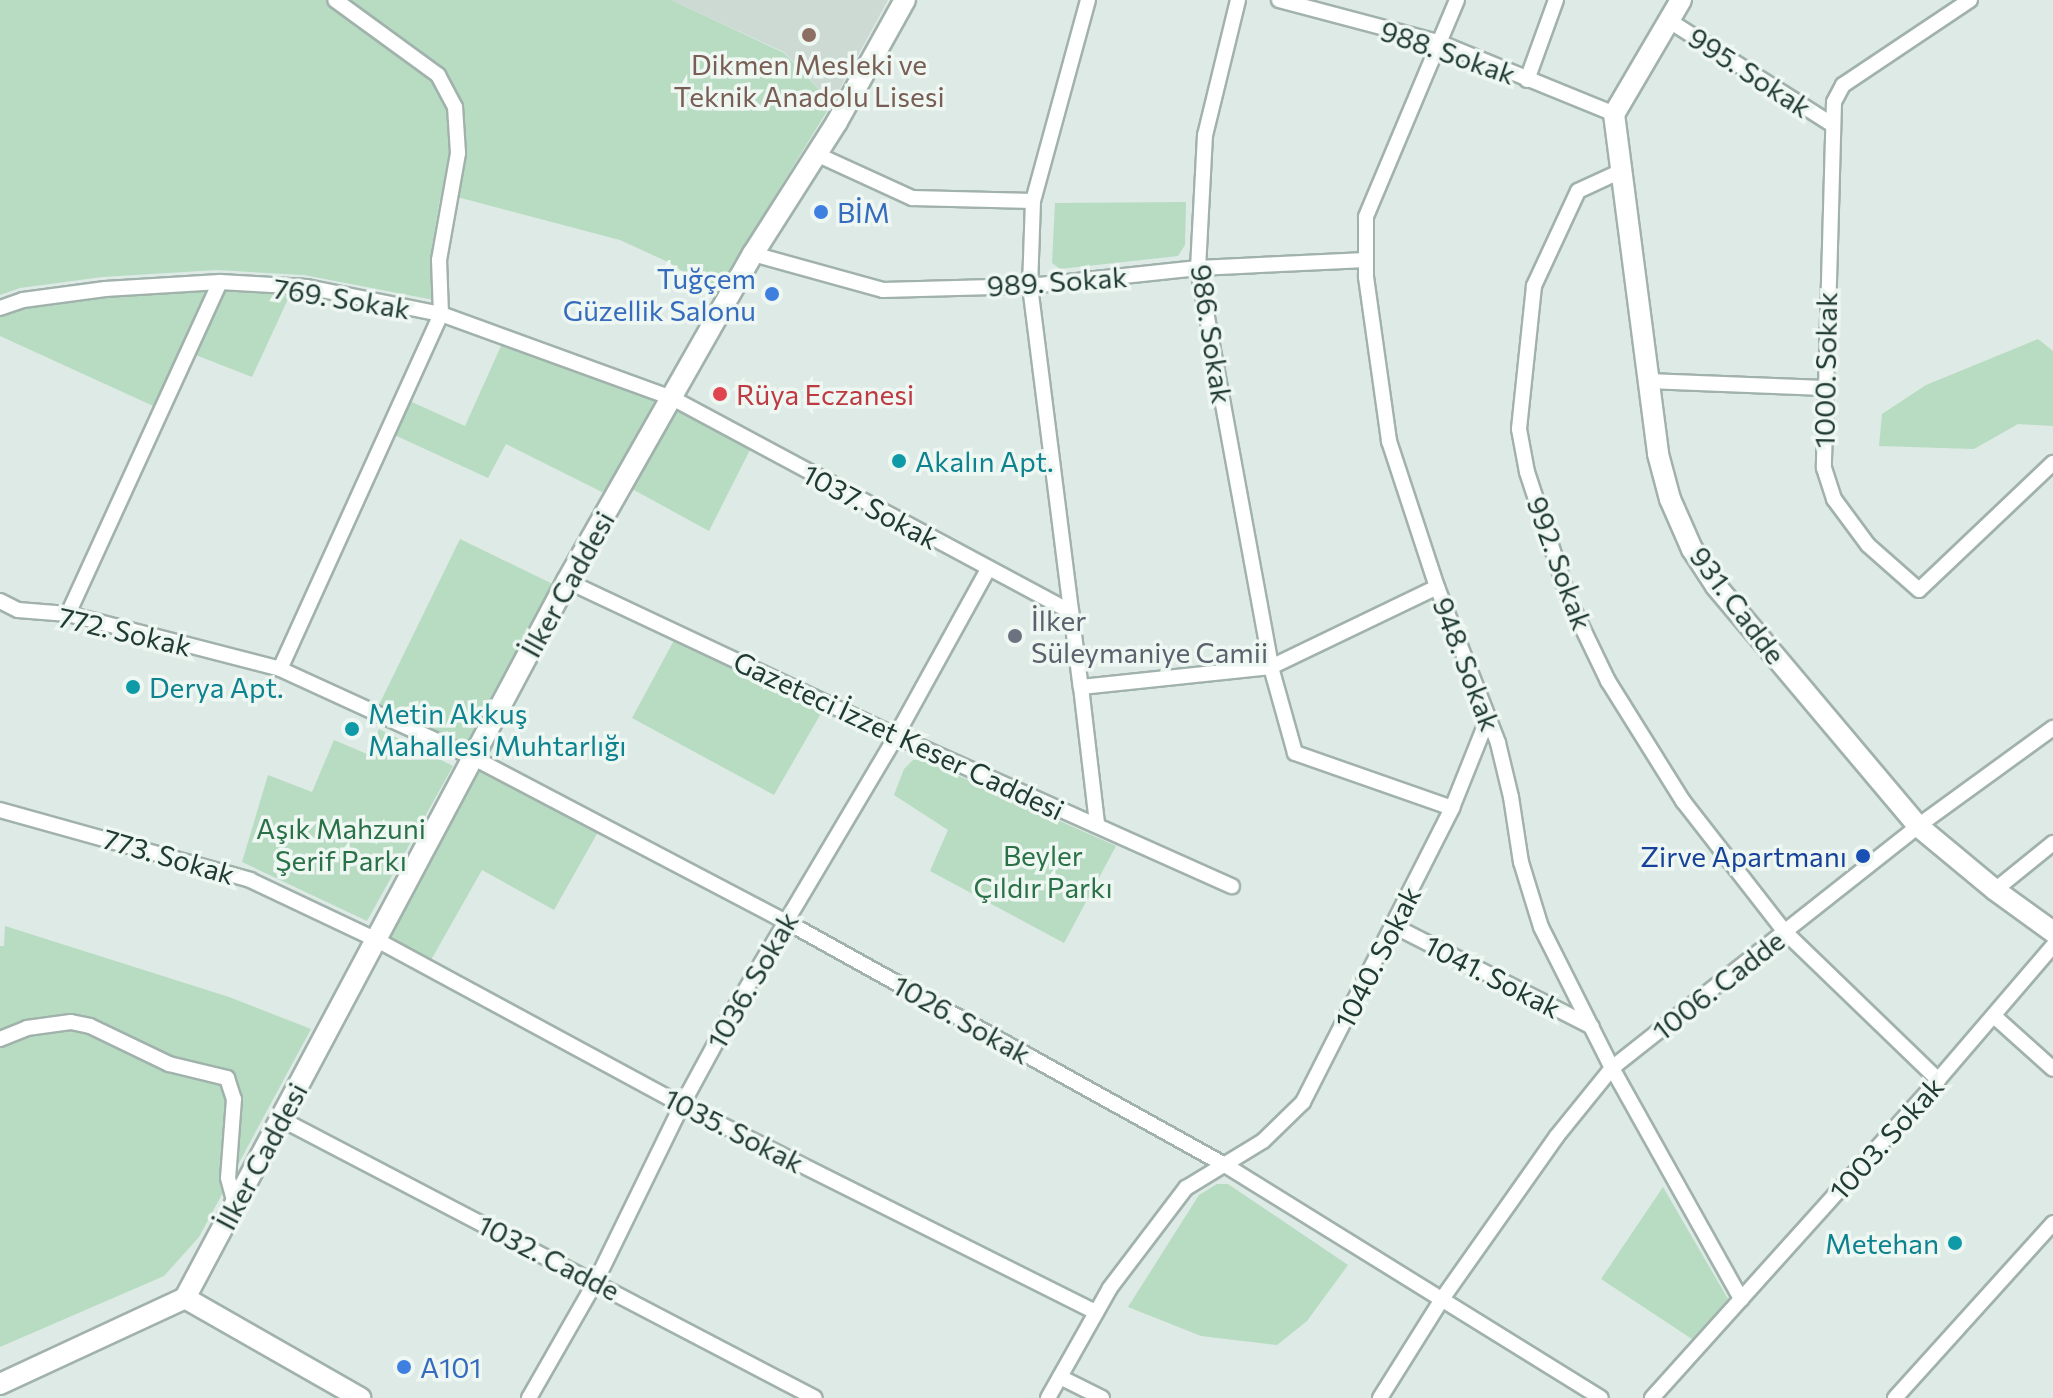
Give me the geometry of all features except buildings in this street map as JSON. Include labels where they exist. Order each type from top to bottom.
[{"type":"main road","name":"İlker Caddesi","points":[[185,1298],[567,581],[753,254],[816,154],[905,0]]},
{"type":"main road","points":[[1614,114],[1681,0]]},
{"type":"main road","name":"931. Cadde","points":[[1614,114],[1619,172],[1658,454],[1670,499],[1692,549],[1716,586],[1918,826],[1995,890],[2053,932]]},
{"type":"main road","points":[[6,1388],[185,1298],[360,1398]]},
{"type":"street","points":[[280,669],[441,314],[439,260],[458,153],[455,107],[438,75],[335,0]]},
{"type":"street","points":[[1088,0],[1033,201],[1030,286],[1097,824]]},
{"type":"street","name":"986. Sokak","points":[[1238,0],[1205,135],[1198,268],[1271,667],[1295,753],[1452,808]]},
{"type":"street","name":"988. Sokak","points":[[1279,0],[1438,42],[1614,114]]},
{"type":"street","name":"948. Sokak","points":[[1457,0],[1366,217],[1366,260],[1389,441],[1437,587],[1488,718],[1511,797],[1521,862],[1541,927],[1612,1068],[1741,1299]]},
{"type":"street","points":[[1527,80],[1556,0]]},
{"type":"street","name":"1000. Sokak","points":[[1970,0],[1843,85],[1834,102],[1824,468],[1834,499],[1868,545],[1919,590],[2053,463]]},
{"type":"street","name":"995. Sokak","points":[[1668,20],[1831,124]]},
{"type":"street","points":[[816,154],[912,198],[1033,201]]},
{"type":"street","name":"992. Sokak","points":[[1619,172],[1578,191],[1534,286],[1519,429],[1527,472],[1569,600],[1608,681],[1683,801],[1785,932],[1938,1080]]},
{"type":"street","name":"989. Sokak","points":[[753,254],[883,290],[1030,286],[1198,268],[1366,260]]},
{"type":"street","points":[[68,614],[220,282]]},
{"type":"street","name":"769. Sokak","points":[[0,308],[23,300],[92,291],[220,282],[307,287],[441,314],[672,398]]},
{"type":"street","points":[[1648,381],[1824,388]]},
{"type":"street","name":"1037. Sokak","points":[[672,398],[1071,612]]},
{"type":"street","name":"1036. Sokak","points":[[529,1398],[596,1281],[682,1105],[785,921],[896,736],[988,569]]},
{"type":"street","name":"Gazeteci İzzet Keser Caddesi","points":[[567,581],[896,736],[1232,886]]},
{"type":"street","points":[[1081,687],[1271,667],[1437,587]]},
{"type":"street","name":"772. Sokak","points":[[0,601],[18,610],[68,614],[280,669],[472,757]]},
{"type":"street","points":[[0,609],[18,610]]},
{"type":"street","name":"1040. Sokak","points":[[1048,1398],[1110,1288],[1186,1188],[1263,1141],[1303,1102],[1452,808],[1488,718]]},
{"type":"street","name":"1006. Cadde","points":[[1380,1398],[1442,1299],[1557,1136],[1612,1068],[1918,826],[2053,728]]},
{"type":"street","name":"1026. Sokak","points":[[472,757],[785,921],[1225,1165],[1601,1398]]},
{"type":"street","name":"773. Sokak","points":[[0,810],[250,880],[375,939]]},
{"type":"street","points":[[1995,890],[2053,843]]},
{"type":"street","name":"1041. Sokak","points":[[1394,926],[1592,1027]]},
{"type":"street","name":"1035. Sokak","points":[[375,939],[682,1105],[1096,1312]]},
{"type":"street","name":"1003. Sokak","points":[[1652,1398],[1938,1080],[2053,946]]},
{"type":"street","points":[[1994,1016],[2053,1069]]},
{"type":"street","points":[[0,1039],[27,1028],[71,1022],[90,1026],[169,1064],[227,1078],[234,1099],[228,1178],[235,1205]]},
{"type":"street","name":"1032. Cadde","points":[[281,1119],[815,1398]]},
{"type":"street","points":[[1895,1398],[2053,1223]]},
{"type":"street","points":[[1060,1377],[1102,1398]]},
{"type":"shaded area","name":"Dikmen Mesleki ve Teknik Anadolu Lisesi","points":[[671,0],[888,0],[832,103],[784,52]]},
{"type":"green space","points":[[0,0],[671,0],[784,53],[832,103],[716,292],[668,262],[620,240],[446,194],[440,199],[432,246],[434,300],[304,275],[217,270],[102,277],[20,288],[0,295]]},
{"type":"green space","points":[[1186,202],[1185,245],[1178,256],[1060,269],[1052,263],[1055,203]]},
{"type":"green space","points":[[294,286],[252,377],[188,352],[162,410],[0,336],[0,308],[105,289]]},
{"type":"green space","points":[[505,337],[672,398],[754,442],[709,531],[623,484],[614,498],[506,444],[488,478],[388,432],[403,398],[465,426]]},
{"type":"green space","points":[[2038,339],[2053,351],[2053,426],[2018,424],[1974,449],[1879,446],[1882,414],[1926,385]]},
{"type":"green space","points":[[460,539],[563,589],[472,756],[602,825],[554,910],[482,870],[427,967],[375,939],[471,757],[375,713]]},
{"type":"green space","points":[[678,633],[827,703],[774,795],[632,718]]},
{"type":"green space","name":"Aşık Mahzuni Şerif Parkı","points":[[379,729],[453,766],[367,921],[242,862],[268,775],[312,792],[334,740],[367,754]]},
{"type":"green space","name":"Beyler Çıldır Parkı","points":[[913,760],[923,760],[1116,846],[1064,943],[930,871],[948,830],[894,795],[904,769]]},
{"type":"green space","points":[[5,926],[229,997],[311,1029],[199,1237],[164,1276],[0,1347],[0,946],[4,946]]},
{"type":"green space","points":[[1217,1184],[1228,1184],[1348,1265],[1307,1321],[1277,1345],[1201,1336],[1128,1307],[1199,1195]]},
{"type":"green space","points":[[1663,1187],[1728,1299],[1692,1339],[1601,1279]]},
{"type":"place","name":"Dikmen Mesleki ve Teknik Anadolu Lisesi","points":[[809,35]]},
{"type":"place","name":"BİM","points":[[821,212]]},
{"type":"place","name":"Tuğçem Güzellik Salonu","points":[[772,294]]},
{"type":"place","name":"Rüya Eczanesi","points":[[720,394]]},
{"type":"place","name":"Akalın Apt.","points":[[899,461]]},
{"type":"place","name":"İlker Süleymaniye Camii","points":[[1015,636]]},
{"type":"place","name":"Derya Apt.","points":[[133,687]]},
{"type":"place","name":"Metin Akkuş Mahallesi Muhtarlığı","points":[[352,729]]},
{"type":"place","name":"Zirve Apartmanı","points":[[1863,856]]},
{"type":"place","name":"Metehan","points":[[1955,1243]]},
{"type":"place","name":"A101","points":[[404,1367]]}]
